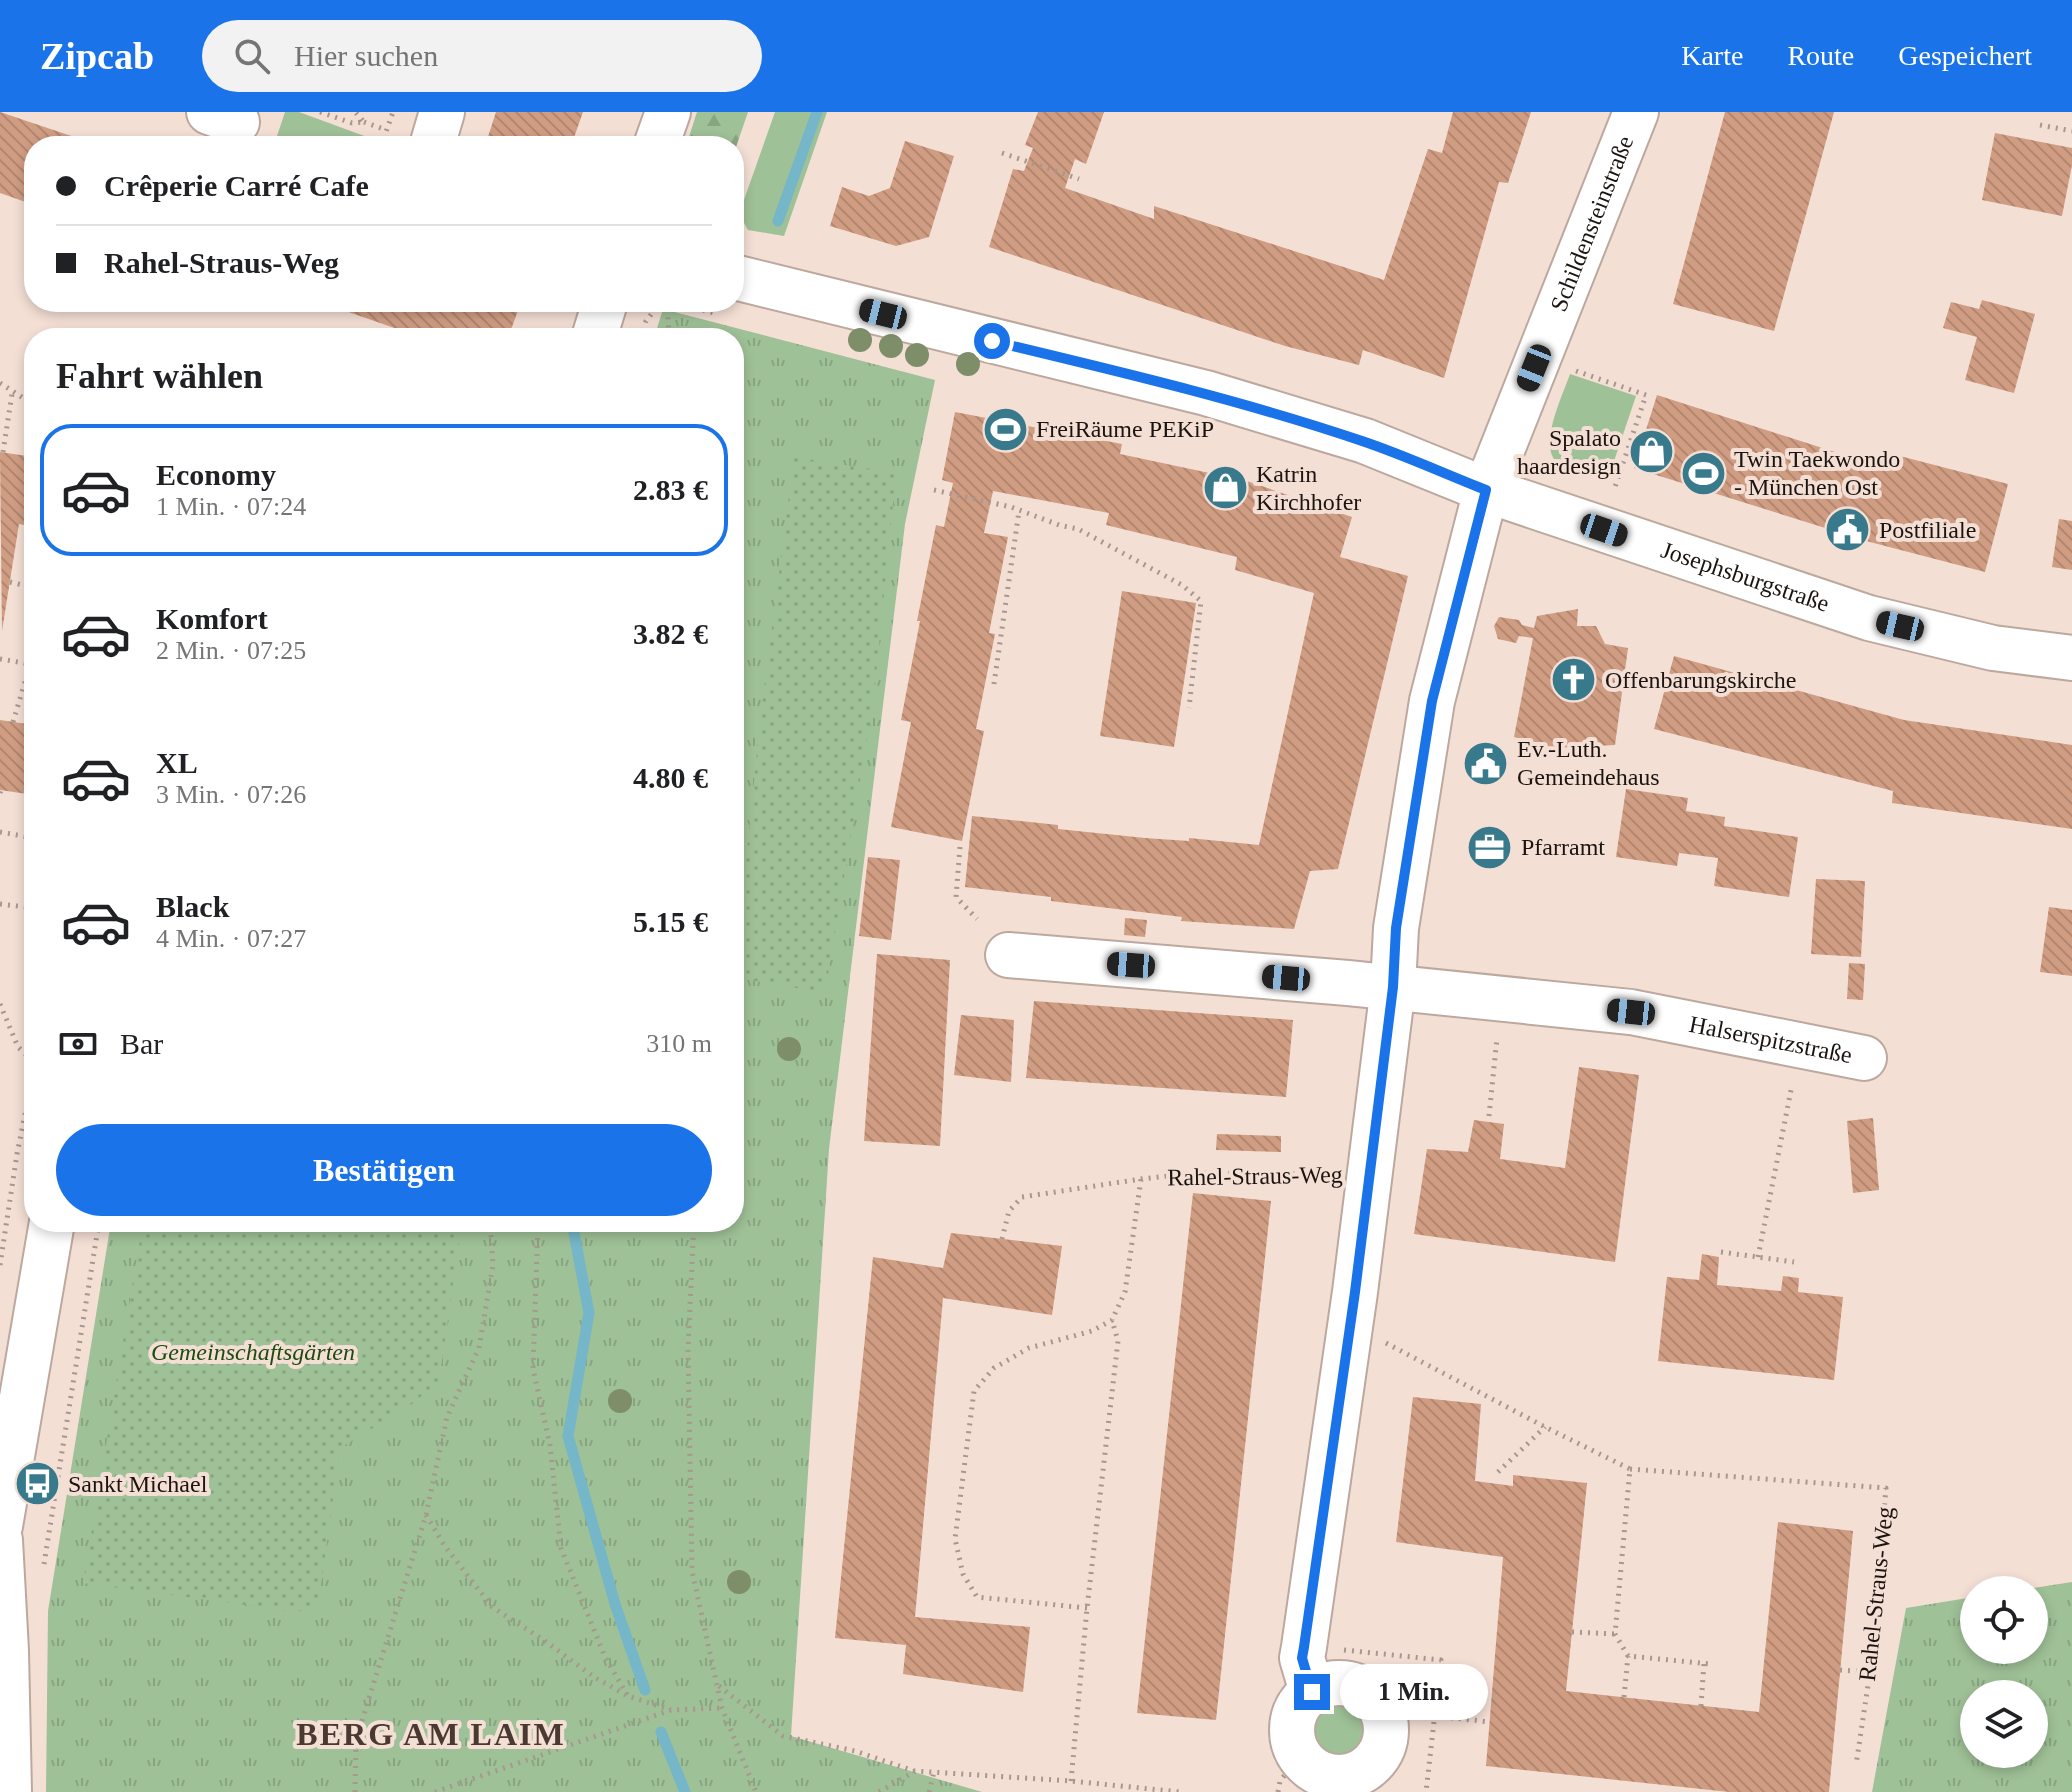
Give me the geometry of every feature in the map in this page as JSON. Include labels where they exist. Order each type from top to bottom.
[{"type":"street","points":[[435,136],[442,112]]},
{"type":"street","points":[[660,136],[668,112]]},
{"type":"street","name":"Schildensteinstraße","points":[[1393,987],[1396,928],[1432,701],[1486,490],[1636,112]]},
{"type":"street","name":"Josephsburgstraße","points":[[744,279],[1206,393],[1365,441],[1486,490],[1869,618],[1993,648],[2072,658]]},
{"type":"street","name":"Halserspitzstraße","points":[[1008,955],[1393,987],[1631,1012],[1864,1058]]},
{"type":"street","name":"Rahel-Straus-Weg","points":[[1312,1692],[1302,1658],[1351,1322],[1393,987]]},
{"type":"street","points":[[0,1526],[50,1232]]},
{"type":"street","points":[[0,1540],[9,1792]]},
{"type":"street","points":[[1341,1683],[1357,1687],[1380,1706],[1386,1736],[1381,1751],[1360,1772],[1345,1777],[1315,1771],[1289,1774],[1294,1717],[1301,1703],[1312,1692],[1326,1685],[1341,1683]]},
{"type":"path","points":[[320,112],[386,130]]},
{"type":"path","points":[[384,136],[393,112]]},
{"type":"path","points":[[356,113],[364,122]]},
{"type":"path","points":[[2040,125],[2072,131]]},
{"type":"path","points":[[1002,153],[1079,179]]},
{"type":"path","points":[[1567,368],[1646,395],[1613,492]]},
{"type":"path","points":[[0,383],[24,400]]},
{"type":"path","points":[[3,452],[12,394]]},
{"type":"path","points":[[934,490],[1019,510],[1078,529],[1182,585],[1201,601],[1189,708]]},
{"type":"path","points":[[994,684],[1019,510]]},
{"type":"path","points":[[10,582],[24,586]]},
{"type":"path","points":[[0,659],[24,663]]},
{"type":"path","points":[[13,722],[24,684]]},
{"type":"path","points":[[0,832],[24,836]]},
{"type":"path","points":[[960,847],[956,897],[977,919]]},
{"type":"path","points":[[0,904],[24,907]]},
{"type":"path","points":[[0,1004],[18,1047],[24,1053]]},
{"type":"path","points":[[1489,1116],[1499,1025]]},
{"type":"path","points":[[1758,1257],[1800,1045]]},
{"type":"path","points":[[0,1265],[24,1119]]},
{"type":"path","name":"Rahel-Straus-Weg","points":[[1002,1239],[1009,1211],[1022,1197],[1195,1173],[1369,1174]]},
{"type":"path","name":"Rahel-Straus-Weg","points":[[1112,1320],[1125,1292],[1141,1179]]},
{"type":"path","points":[[42,1574],[97,1232]]},
{"type":"path","points":[[355,1792],[356,1740],[426,1515],[447,1417],[479,1348],[493,1265],[491,1232]]},
{"type":"path","points":[[538,1232],[533,1369],[550,1445],[561,1548],[605,1657],[628,1696]]},
{"type":"path","points":[[694,1232],[688,1348],[692,1571],[722,1708],[756,1792]]},
{"type":"path","points":[[1721,1252],[1794,1262]]},
{"type":"path","points":[[1071,1781],[1087,1608],[1118,1341],[1112,1320],[1092,1331],[1029,1348],[994,1368],[974,1391],[955,1539],[963,1574],[977,1597],[1087,1608]]},
{"type":"path","name":"Rahel-Straus-Weg","points":[[1351,1322],[1394,1348],[1630,1469],[1886,1488],[1870,1672],[1856,1765]]},
{"type":"path","points":[[1498,1472],[1545,1427]]},
{"type":"path","points":[[1624,1697],[1628,1656],[1615,1634],[1630,1469]]},
{"type":"path","points":[[426,1515],[444,1545],[492,1607],[594,1677],[628,1696],[671,1710]]},
{"type":"path","points":[[1572,1632],[1615,1634]]},
{"type":"path","points":[[1343,1650],[1441,1660],[1426,1792]]},
{"type":"path","points":[[1628,1656],[1708,1663],[1701,1706]]},
{"type":"path","points":[[1840,1670],[1870,1672]]},
{"type":"path","points":[[717,1684],[783,1736],[855,1751],[915,1771],[1180,1792]]},
{"type":"path","points":[[435,1792],[671,1710],[722,1708]]},
{"type":"path","points":[[1435,1716],[1490,1722]]},
{"type":"path","points":[[879,1792],[915,1771]]},
{"type":"path","points":[[929,1792],[934,1772]]},
{"type":"green space","points":[[285,112],[299,112],[364,136],[277,136]]},
{"type":"green space","points":[[697,112],[748,112],[740,136],[689,136]]},
{"type":"green space","points":[[775,112],[827,112],[784,236],[748,230],[744,223],[744,200]]},
{"type":"green space","points":[[662,312],[674,312],[736,328],[657,328]]},
{"type":"green space","points":[[744,330],[935,380],[905,524],[829,1149],[791,1736],[982,1792],[46,1792],[48,1611],[109,1232],[744,1232]]},
{"type":"green space","points":[[1570,374],[1636,396],[1607,482],[1570,470],[1553,457],[1550,447],[1553,421]]},
{"type":"green space","points":[[794,457],[896,473],[874,696],[825,993],[744,979],[744,879],[761,713]]},
{"type":"green space","name":"Gemeinschaftsgärten","points":[[141,1232],[461,1232],[439,1381],[412,1404],[340,1448],[318,1607],[296,1612],[83,1583]]},
{"type":"green space","points":[[2072,1582],[2072,1792],[1872,1792],[1906,1608],[1960,1599],[1960,1664],[2048,1664],[2048,1586]]},
{"type":"green space","points":[[1339,1700],[1358,1709],[1367,1728],[1358,1747],[1339,1756],[1320,1747],[1311,1728],[1320,1709]]},
{"type":"building","points":[[0,112],[71,136],[24,136],[24,201],[0,193]]},
{"type":"building","points":[[496,112],[583,112],[575,136],[488,136]]},
{"type":"building","points":[[1038,112],[1104,112],[1086,164],[1075,159],[1065,188],[1154,219],[1154,206],[1384,280],[1428,149],[1442,153],[1453,112],[1531,112],[1508,183],[1499,182],[1444,378],[1363,350],[1359,365],[1285,346],[989,247],[1013,169],[1024,171],[1033,148],[1025,145]]},
{"type":"building","points":[[1725,112],[1834,112],[1774,331],[1673,304]]},
{"type":"building","points":[[1995,133],[2072,148],[2072,165],[2062,216],[1982,200]]},
{"type":"building","points":[[905,141],[954,156],[929,237],[896,246],[830,226],[842,187],[869,196],[890,188]]},
{"type":"building","points":[[1982,300],[2035,314],[2014,393],[1965,380],[1977,337],[1943,328],[1951,302],[1979,309]]},
{"type":"building","points":[[349,312],[517,312],[512,328],[394,328]]},
{"type":"building","points":[[1657,395],[1888,469],[1892,454],[2008,484],[1985,572],[1870,542],[1634,468]]},
{"type":"building","points":[[955,412],[1122,444],[1120,454],[1247,481],[1352,517],[1340,557],[1408,576],[1338,869],[1310,871],[1294,929],[1181,921],[1182,917],[965,887],[972,816],[1145,838],[1189,841],[1189,838],[1259,845],[1314,593],[1235,570],[1237,557],[1106,525],[1109,513],[993,491],[984,533],[1008,537],[989,633],[995,634],[976,729],[984,731],[962,841],[891,827],[911,722],[901,720],[920,621],[917,621],[936,525],[944,527],[953,483],[942,480]]},
{"type":"building","points":[[0,452],[24,456],[24,525],[19,524],[2,631]]},
{"type":"building","points":[[2059,519],[2072,521],[2072,570],[2052,567]]},
{"type":"building","points":[[1122,591],[1196,603],[1174,747],[1100,736]]},
{"type":"building","name":"Offenbarungskirche","points":[[1578,609],[1577,626],[1596,626],[1605,644],[1628,648],[1615,745],[1553,748],[1514,737],[1533,638],[1519,636],[1516,643],[1498,639],[1494,626],[1499,617],[1519,620],[1522,625],[1534,628],[1537,616]]},
{"type":"building","points":[[1674,656],[1904,720],[2072,745],[2072,829],[1892,803],[1893,791],[1654,729]]},
{"type":"building","points":[[0,720],[24,724],[24,794],[0,790]]},
{"type":"building","points":[[1626,789],[1688,798],[1686,811],[1725,817],[1724,826],[1798,837],[1789,897],[1714,886],[1718,858],[1679,853],[1677,866],[1616,857]]},
{"type":"building","points":[[868,857],[900,860],[891,940],[859,936]]},
{"type":"building","points":[[1816,879],[1865,881],[1861,957],[1811,954]]},
{"type":"building","points":[[2049,907],[2072,910],[2072,976],[2040,972]]},
{"type":"building","points":[[1125,918],[1147,920],[1145,937],[1124,935]]},
{"type":"building","points":[[877,954],[950,960],[940,1146],[864,1141]]},
{"type":"building","points":[[1849,963],[1865,964],[1863,1000],[1847,999]]},
{"type":"building","points":[[1034,1001],[1293,1020],[1286,1097],[1026,1078]]},
{"type":"building","points":[[961,1015],[1014,1020],[1011,1082],[954,1075]]},
{"type":"building","points":[[1579,1067],[1639,1075],[1615,1262],[1414,1234],[1427,1149],[1468,1152],[1474,1120],[1504,1124],[1500,1159],[1565,1168]]},
{"type":"building","points":[[1873,1118],[1879,1190],[1853,1193],[1847,1121]]},
{"type":"building","points":[[1217,1134],[1281,1136],[1281,1152],[1216,1150]]},
{"type":"building","points":[[1193,1193],[1271,1201],[1216,1720],[1137,1713]]},
{"type":"building","points":[[951,1233],[1062,1246],[1052,1315],[943,1298],[915,1617],[1030,1627],[1023,1692],[903,1674],[906,1645],[835,1638],[873,1257],[943,1268]]},
{"type":"building","points":[[1702,1254],[1719,1257],[1717,1285],[1781,1291],[1783,1276],[1799,1278],[1798,1292],[1843,1297],[1834,1380],[1658,1361],[1667,1277],[1699,1280]]},
{"type":"building","points":[[1413,1397],[1481,1404],[1475,1481],[1513,1486],[1513,1475],[1587,1483],[1566,1691],[1759,1712],[1778,1522],[1853,1531],[1829,1792],[1729,1792],[1486,1766],[1503,1557],[1396,1542]]},
{"type":"waterway","points":[[778,221],[817,112]]},
{"type":"waterway","points":[[574,1232],[589,1313],[568,1436],[615,1604],[645,1690]]},
{"type":"waterway","points":[[661,1732],[685,1792]]},
{"type":"place","name":"FreiRäume PEKiP","points":[[1005,429]]},
{"type":"place","name":"Spalato haardesign","points":[[1652,452]]},
{"type":"place","name":"Twin Taekwondo - München Ost","points":[[1703,473]]},
{"type":"place","name":"Katrin Kirchhofer","points":[[1225,488]]},
{"type":"place","name":"Postfiliale","points":[[1848,530]]},
{"type":"place","name":"Offenbarungskirche","points":[[1574,680]]},
{"type":"place","name":"Ev.-Luth. Gemeindehaus","points":[[1486,763]]},
{"type":"place","name":"Pfarramt","points":[[1490,847]]},
{"type":"place","name":"Sankt Michael","points":[[37,1484]]},
{"type":"district","name":"BERG AM LAIM","points":[[431,1734]]},
{"type":"route","points":[[992,341],[1206,393],[1365,441],[1486,490],[1432,701],[1396,928],[1393,987],[1355,1292],[1302,1658],[1312,1692]]}]
